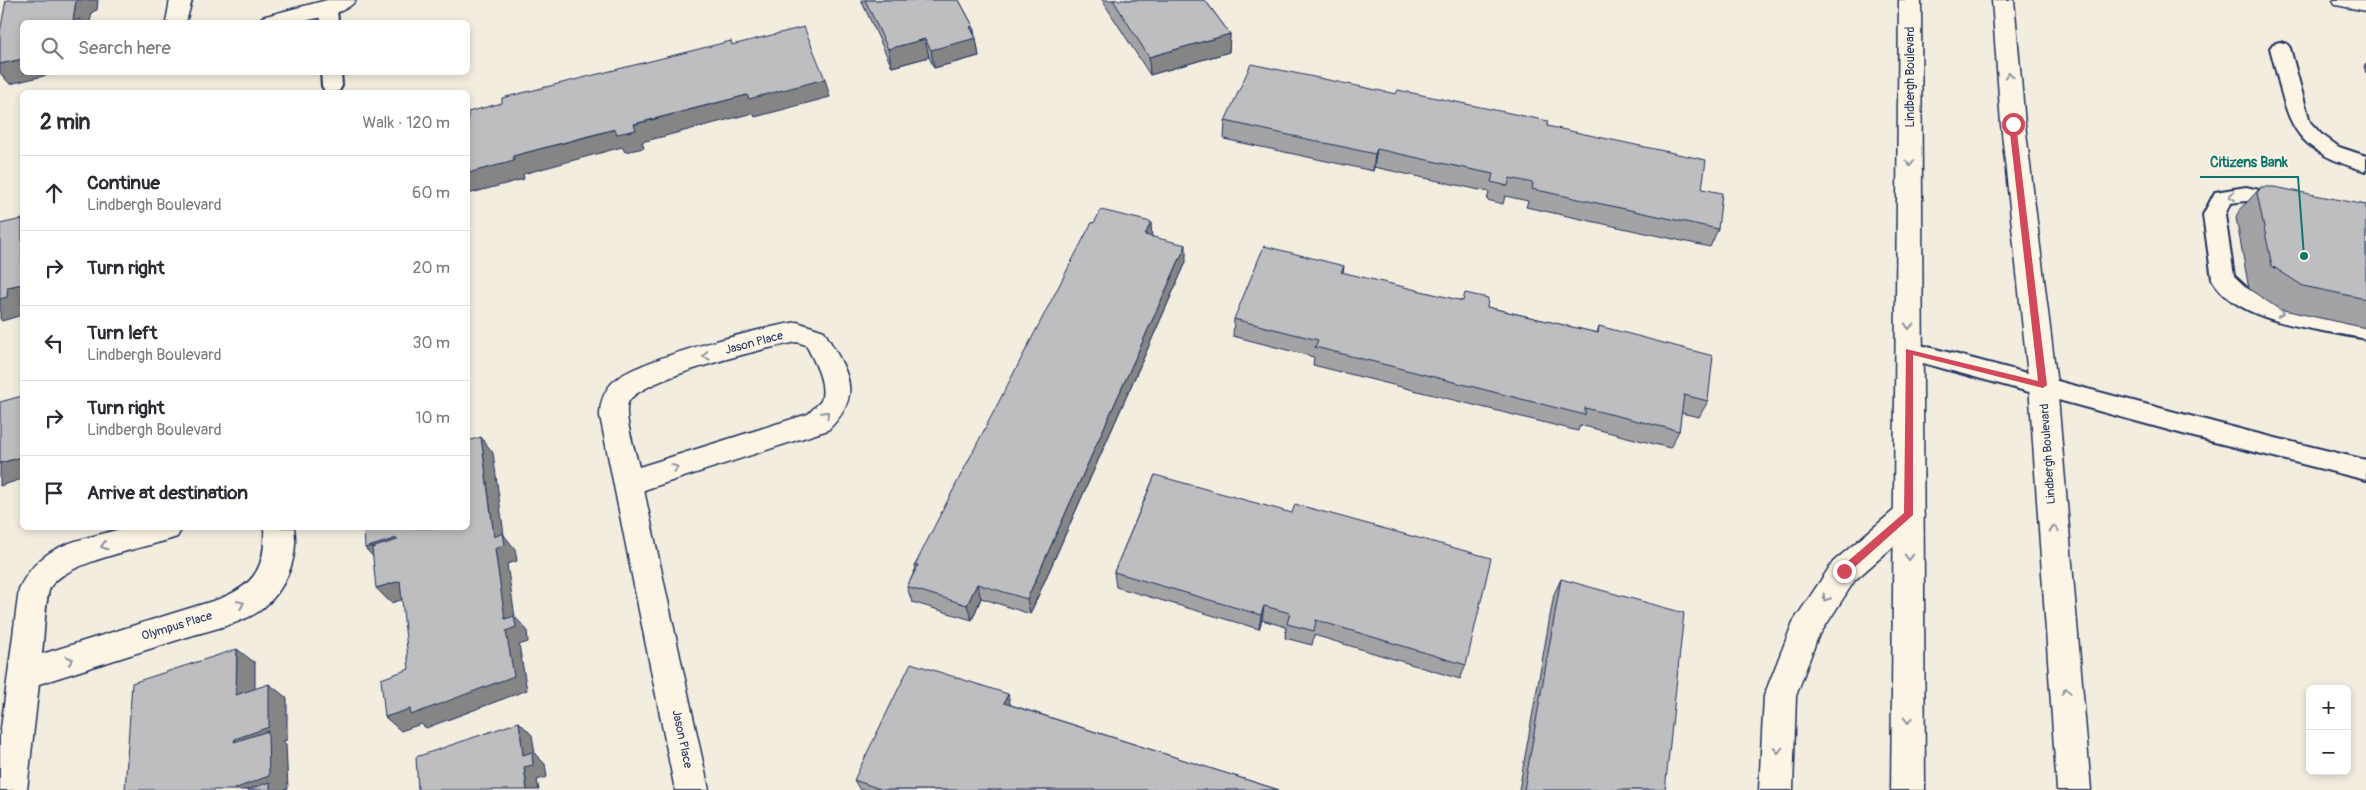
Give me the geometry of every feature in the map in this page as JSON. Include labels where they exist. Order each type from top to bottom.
[{"type":"main road","points":[[176,20],[181,0]]},
{"type":"main road","name":"Lindbergh Boulevard","points":[[1908,790],[1910,0]]},
{"type":"main road","name":"Lindbergh Boulevard","points":[[2003,0],[2013,124],[2043,385],[2074,790]]},
{"type":"main road","points":[[2344,0],[2366,4]]},
{"type":"main road","points":[[281,20],[334,10]]},
{"type":"main road","name":"Jason Place","points":[[628,483],[818,422],[835,404],[837,387],[825,356],[814,338],[797,332],[775,336],[664,368],[638,379],[623,389],[614,402],[614,416],[692,790]]},
{"type":"main road","points":[[1776,790],[1780,696],[1804,632],[1844,571],[1909,515]]},
{"type":"main road","points":[[10,790],[34,589],[38,580],[56,563],[67,557],[160,530]]},
{"type":"main road","name":"Olympus Place","points":[[24,674],[222,612],[250,600],[266,582],[277,564],[281,540],[279,530]]},
{"type":"lane","points":[[2280,48],[2301,124],[2314,139],[2332,152],[2366,164]]},
{"type":"lane","points":[[2301,205],[2246,194],[2222,197],[2214,215],[2223,279],[2240,295],[2268,310],[2366,330]]},
{"type":"lane","points":[[2222,272],[2247,278]]},
{"type":"lane","points":[[1909,351],[2043,385],[2272,449],[2366,470]]},
{"type":"building","points":[[6,0],[76,0],[73,20],[20,20],[20,59],[0,64],[0,32]]},
{"type":"building","points":[[865,0],[959,0],[973,26],[970,27],[976,38],[931,50],[925,39],[888,49]]},
{"type":"building","points":[[1113,0],[1205,0],[1230,34],[1149,57]]},
{"type":"building","points":[[804,27],[825,79],[749,99],[747,95],[634,124],[636,130],[617,134],[615,129],[513,156],[514,161],[470,172],[470,111],[502,103],[502,98],[731,41],[732,45]]},
{"type":"building","points":[[1251,64],[1396,94],[1398,90],[1548,121],[1547,126],[1706,160],[1702,189],[1722,193],[1718,229],[1532,189],[1533,183],[1510,178],[1508,186],[1491,182],[1493,174],[1377,149],[1375,154],[1225,121]]},
{"type":"building","points":[[2261,187],[2274,187],[2366,205],[2366,299],[2303,286],[2272,266],[2257,193]]},
{"type":"building","points":[[1101,210],[1151,222],[1145,235],[1186,245],[1027,599],[977,584],[967,605],[907,587],[918,565],[915,565],[936,523],[1092,222],[1094,223]]},
{"type":"building","points":[[20,219],[20,284],[8,287],[7,297],[0,299],[0,224]]},
{"type":"building","points":[[1264,246],[1344,266],[1341,272],[1463,301],[1465,293],[1488,298],[1487,307],[1598,333],[1599,326],[1713,356],[1708,401],[1684,395],[1679,431],[1585,408],[1585,415],[1315,347],[1318,340],[1234,319]]},
{"type":"building","points":[[20,397],[20,458],[0,463],[0,402]]},
{"type":"building","points":[[481,437],[494,537],[503,533],[505,545],[495,549],[505,619],[514,616],[516,627],[506,631],[514,676],[411,715],[410,709],[385,717],[381,679],[409,669],[400,581],[376,588],[372,548],[397,540],[397,538],[365,548],[364,530],[470,530],[470,440]]},
{"type":"building","points":[[1155,475],[1292,513],[1295,504],[1491,558],[1466,665],[1316,620],[1314,631],[1287,624],[1290,613],[1264,606],[1261,615],[1114,572]]},
{"type":"building","points":[[1561,579],[1684,613],[1665,790],[1524,790]]},
{"type":"building","points":[[237,649],[236,695],[269,684],[269,727],[235,739],[234,742],[268,731],[269,776],[234,790],[125,790],[132,683]]},
{"type":"building","points":[[911,663],[1008,694],[1004,703],[1279,790],[883,790],[854,780]]},
{"type":"building","points":[[519,722],[523,755],[532,752],[533,765],[524,767],[527,790],[418,790],[416,757]]},
{"type":"building","points":[[270,782],[270,790],[247,790]]},
{"type":"place","name":"Citizens Bank","points":[[2304,256]]},
{"type":"route","points":[[1844,571],[1909,515],[1909,351],[2043,385],[2013,124]]}]
